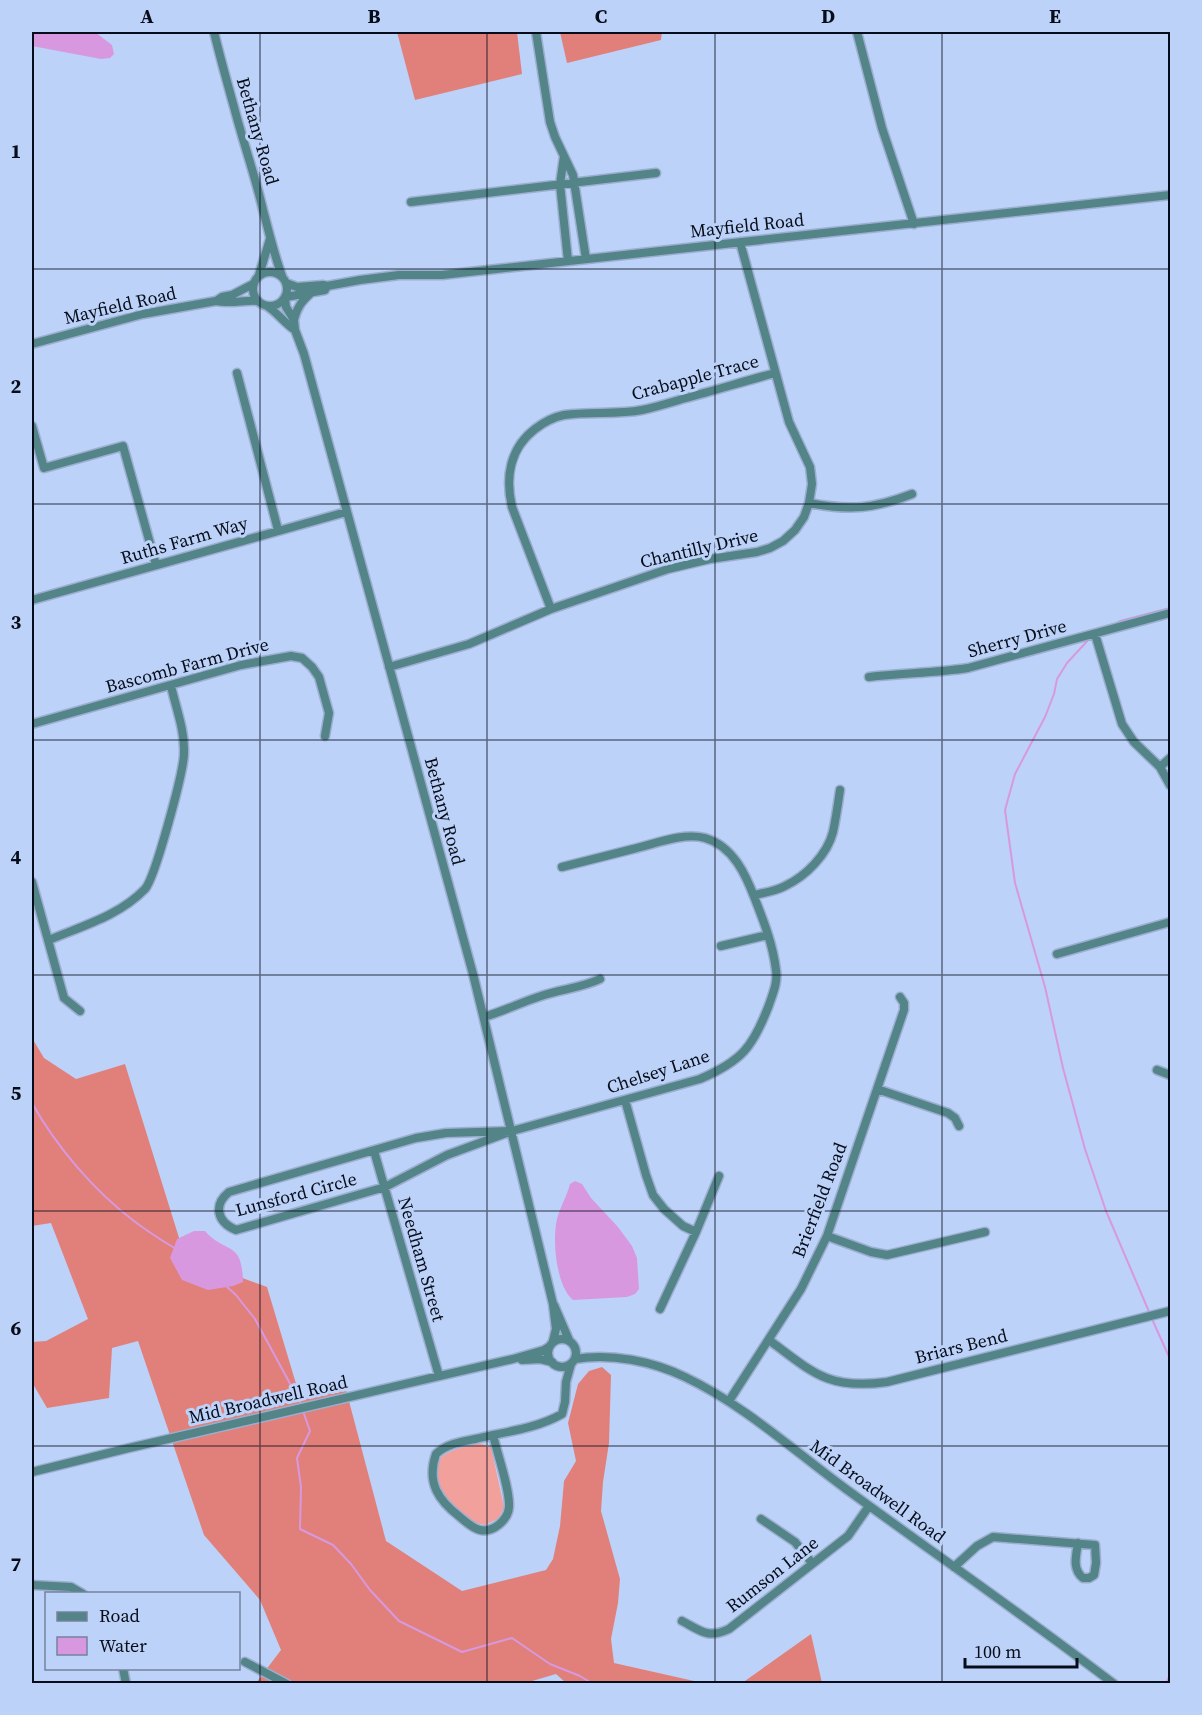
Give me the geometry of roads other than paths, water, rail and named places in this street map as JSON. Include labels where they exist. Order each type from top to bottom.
[{"type":"street","name":"Bethany Road","points":[[214,32],[270,239],[274,246],[275,257],[284,279]]},
{"type":"street","points":[[536,32],[550,122],[573,175],[586,259]]},
{"type":"street","points":[[857,32],[882,128],[914,224]]},
{"type":"street","points":[[564,156],[560,184],[568,261]]},
{"type":"street","points":[[411,202],[656,173]]},
{"type":"street","name":"Mayfield Road","points":[[284,279],[297,287],[327,286],[399,275],[442,275],[1170,195]]},
{"type":"street","name":"Bethany Road","points":[[259,275],[270,239]]},
{"type":"street","name":"Chantilly Drive","points":[[389,667],[469,644],[551,609],[668,569],[770,548],[783,541],[795,530],[804,517],[809,503],[812,484],[810,467],[789,422],[740,242]]},
{"type":"street","points":[[267,306],[277,305],[285,298],[287,291],[284,279],[272,271],[259,275],[253,284],[253,293],[258,302],[267,306],[296,330]]},
{"type":"street","name":"Mayfield Road","points":[[32,344],[143,314],[216,301],[253,284]]},
{"type":"street","name":"Mayfield Road","points":[[285,298],[324,290],[327,286]]},
{"type":"street","points":[[294,320],[301,302],[312,293]]},
{"type":"street","name":"Bethany Road","points":[[285,298],[286,307],[294,320],[304,354],[484,1017],[553,1304],[572,1344]]},
{"type":"street","name":"Mayfield Road","points":[[216,301],[223,303],[240,300],[258,302]]},
{"type":"street","points":[[237,373],[278,530]]},
{"type":"street","name":"Crabapple Trace","points":[[551,609],[512,507],[509,493],[508,477],[511,462],[527,435],[542,423],[560,416],[616,414],[642,410],[775,373]]},
{"type":"street","points":[[32,426],[44,468],[123,446],[156,565]]},
{"type":"street","points":[[809,503],[834,508],[861,508],[887,503],[912,494]]},
{"type":"street","name":"Ruths Farm Way","points":[[32,600],[346,512]]},
{"type":"street","name":"Sherry Drive","points":[[869,677],[968,668],[1170,613]]},
{"type":"street","points":[[1095,634],[1122,724],[1134,742],[1160,767],[1170,785]]},
{"type":"street","name":"Bascomb Farm Drive","points":[[32,724],[260,661],[291,656],[302,658],[319,677],[329,712],[325,736]]},
{"type":"street","points":[[49,940],[85,927],[122,908],[147,887],[167,829],[184,754],[182,733],[171,686]]},
{"type":"street","points":[[1160,767],[1170,758]]},
{"type":"street","points":[[754,895],[785,886],[811,867],[825,849],[832,834],[840,790]]},
{"type":"street","name":"Chelsey Lane","points":[[512,1131],[689,1082],[710,1074],[733,1061],[750,1046],[761,1026],[776,986],[776,971],[768,935],[754,895],[744,872],[733,857],[714,841],[702,837],[674,838],[562,867]]},
{"type":"street","points":[[32,882],[64,998],[80,1011]]},
{"type":"street","points":[[1057,954],[1170,922]]},
{"type":"street","points":[[721,946],[768,935]]},
{"type":"street","points":[[484,1017],[542,996],[585,986],[600,979]]},
{"type":"street","name":"Brierfield Road","points":[[729,1401],[801,1289],[827,1236],[904,1010],[904,1003],[900,997]]},
{"type":"street","points":[[1157,1070],[1170,1075]]},
{"type":"street","points":[[877,1089],[948,1113],[955,1118],[959,1126]]},
{"type":"street","points":[[625,1100],[653,1195],[664,1209],[683,1226],[696,1232]]},
{"type":"street","name":"Lunsford Circle","points":[[512,1131],[446,1156],[385,1187],[236,1230],[226,1226],[218,1209],[223,1197],[229,1192],[416,1138],[446,1133],[512,1131]]},
{"type":"street","name":"Needham Street","points":[[374,1151],[439,1376]]},
{"type":"street","points":[[660,1309],[719,1176]]},
{"type":"street","points":[[827,1236],[886,1255],[985,1232]]},
{"type":"street","name":"Bethany Road","points":[[551,1344],[556,1329],[553,1304]]},
{"type":"street","name":"Briars Bend","points":[[769,1340],[810,1371],[825,1378],[847,1384],[870,1384],[887,1382],[1170,1311]]},
{"type":"street","points":[[493,1435],[508,1494],[509,1509],[505,1518],[494,1528],[479,1530],[441,1500],[435,1487],[432,1470],[436,1454],[448,1446],[550,1421],[562,1414],[566,1382],[576,1354],[572,1344],[562,1338],[551,1344],[548,1354],[566,1382]]},
{"type":"street","name":"Mid Broadwell Road","points":[[32,1472],[513,1359],[539,1352],[551,1344]]},
{"type":"street","name":"Mid Broadwell Road","points":[[572,1344],[684,1376],[729,1401],[869,1506],[1114,1683]]},
{"type":"street","name":"Mid Broadwell Road","points":[[573,1361],[608,1356]]},
{"type":"street","name":"Mid Broadwell Road","points":[[513,1359],[540,1359],[555,1364]]},
{"type":"street","points":[[555,1364],[564,1367],[573,1361]]},
{"type":"street","name":"Rumson Lane","points":[[682,1621],[706,1634],[718,1634],[729,1629],[848,1536],[869,1506]]},
{"type":"street","points":[[761,1519],[795,1542],[812,1563]]},
{"type":"street","points":[[954,1567],[977,1546],[993,1538],[1078,1543]]},
{"type":"street","points":[[32,1585],[71,1587],[81,1592]]},
{"type":"street","points":[[245,1662],[287,1683]]},
{"type":"water","points":[[32,32],[95,32],[112,45],[114,54],[110,58],[101,59],[32,46]]},
{"type":"water","points":[[575,1181],[582,1184],[632,1246],[637,1258],[639,1289],[635,1294],[627,1297],[573,1300],[567,1293],[559,1274],[555,1239],[558,1215],[570,1184]]},
{"type":"water","points":[[194,1231],[205,1231],[236,1253],[240,1259],[243,1282],[208,1290],[182,1280],[170,1258],[177,1239]]},
{"type":"waterway","points":[[1113,625],[1120,621],[1170,608]]},
{"type":"waterway","points":[[1090,638],[1067,663],[1057,679],[1045,717],[1015,774],[1005,810],[1015,883],[1045,987],[1063,1068],[1085,1149],[1106,1211],[1150,1314]]},
{"type":"waterway","points":[[32,1103],[52,1135],[90,1182],[134,1221],[176,1249]]},
{"type":"waterway","points":[[226,1286],[255,1319],[300,1402]]},
{"type":"waterway","points":[[1152,1319],[1170,1359]]},
{"type":"waterway","points":[[303,1411],[310,1431],[297,1458],[301,1487],[300,1529],[333,1545],[399,1621],[462,1652],[512,1638],[550,1664],[593,1684]]},
{"type":"waterway","points":[[1166,1684],[1170,1674]]}]
